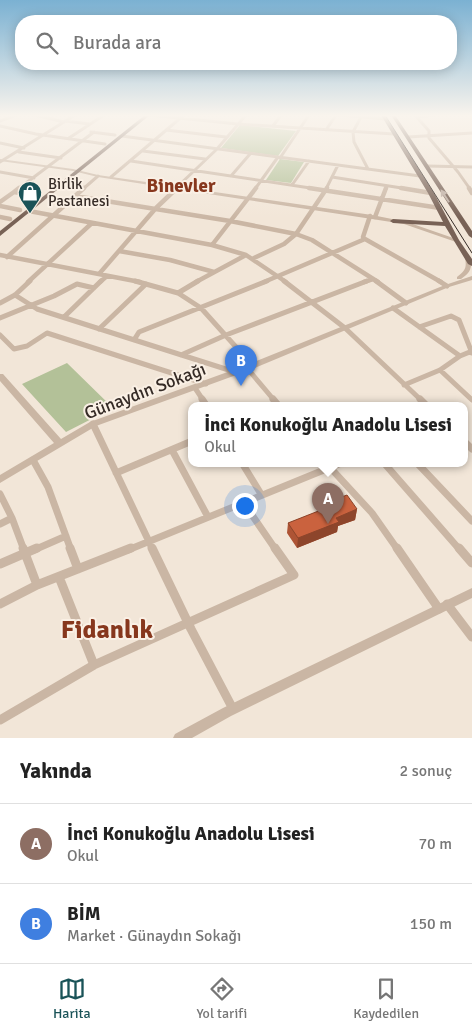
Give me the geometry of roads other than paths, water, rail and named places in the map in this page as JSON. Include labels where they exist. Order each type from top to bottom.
[{"type":"main road","points":[[0,234],[99,149]]},
{"type":"main road","points":[[0,226],[102,149]]},
{"type":"main road","points":[[404,149],[470,261]]},
{"type":"main road","points":[[416,149],[472,236]]},
{"type":"main road","points":[[393,221],[447,224]]},
{"type":"main road","points":[[456,240],[472,242]]},
{"type":"main road","points":[[461,248],[472,249]]},
{"type":"street","points":[[1,161],[22,149]]},
{"type":"street","points":[[0,202],[71,149]]},
{"type":"street","points":[[99,274],[156,208],[217,149]]},
{"type":"street","points":[[220,149],[420,176]]},
{"type":"street","points":[[212,245],[285,149]]},
{"type":"street","points":[[358,149],[368,169]]},
{"type":"street","points":[[439,149],[470,186],[472,193]]},
{"type":"street","points":[[111,178],[143,151],[206,159]]},
{"type":"street","points":[[19,152],[61,158]]},
{"type":"street","points":[[231,176],[250,154]]},
{"type":"street","points":[[1,161],[372,217],[393,221],[456,240]]},
{"type":"street","points":[[131,161],[440,208]]},
{"type":"street","points":[[292,185],[309,161]]},
{"type":"street","points":[[254,258],[284,244],[296,234],[326,190],[338,166]]},
{"type":"street","points":[[427,166],[472,167]]},
{"type":"street","points":[[0,172],[34,178]]},
{"type":"street","points":[[0,178],[7,174]]},
{"type":"street","points":[[3,257],[76,196],[95,175]]},
{"type":"street","points":[[332,177],[431,193]]},
{"type":"street","points":[[365,239],[363,237],[387,186]]},
{"type":"street","points":[[14,192],[38,196]]},
{"type":"street","points":[[76,196],[156,208],[296,234],[312,240],[406,303]]},
{"type":"street","points":[[0,206],[20,210]]},
{"type":"street","points":[[29,211],[212,245],[254,258],[344,328],[423,402]]},
{"type":"street","points":[[0,217],[10,219]]},
{"type":"street","points":[[393,221],[461,248]]},
{"type":"street","points":[[0,303],[15,295],[92,223]]},
{"type":"street","points":[[134,340],[139,332],[278,277],[365,239]]},
{"type":"street","points":[[365,239],[447,286],[472,278]]},
{"type":"street","points":[[119,251],[170,260],[214,272]]},
{"type":"street","points":[[178,293],[224,264],[246,255]]},
{"type":"street","points":[[3,257],[99,274],[178,293],[201,308],[226,335],[276,402]]},
{"type":"street","points":[[447,286],[468,273],[470,261]]},
{"type":"street","points":[[64,317],[96,290],[94,288],[107,276]]},
{"type":"street","points":[[181,354],[372,279]]},
{"type":"street","points":[[0,318],[32,306],[77,284],[94,288]]},
{"type":"street","points":[[99,329],[146,284]]},
{"type":"street","name":"Günaydın Sokağı","points":[[0,479],[93,424],[250,367],[447,286]]},
{"type":"street","points":[[15,295],[32,306],[235,372]]},
{"type":"street","points":[[393,308],[460,356]]},
{"type":"street","points":[[404,385],[440,370],[460,356],[472,352],[459,320],[455,317],[451,316],[420,327]]},
{"type":"street","points":[[0,335],[14,349],[27,346],[47,333],[206,384]]},
{"type":"street","points":[[440,370],[472,400]]},
{"type":"street","points":[[0,376],[60,444]]},
{"type":"street","points":[[195,388],[204,402]]},
{"type":"street","points":[[93,424],[187,622],[233,709]]},
{"type":"street","points":[[116,473],[188,443]]},
{"type":"street","points":[[172,450],[208,517]]},
{"type":"street","points":[[33,460],[48,487],[78,569]]},
{"type":"street","points":[[244,467],[261,494]]},
{"type":"street","points":[[0,604],[59,576],[148,542],[323,467]]},
{"type":"street","points":[[330,467],[372,513],[443,606],[472,638]]},
{"type":"street","points":[[388,467],[472,563]]},
{"type":"street","points":[[421,467],[472,521]]},
{"type":"street","points":[[0,494],[12,518],[38,585]]},
{"type":"street","points":[[0,720],[94,665],[294,575],[243,502]]},
{"type":"street","points":[[0,524],[12,518]]},
{"type":"street","points":[[0,564],[66,536]]},
{"type":"street","points":[[59,576],[94,665]]},
{"type":"street","points":[[179,738],[233,709],[472,593]]},
{"type":"tram line","points":[[407,149],[472,253]]},
{"type":"place","name":"Birlik Pastanesi","points":[[30,214]]},
{"type":"place","name":"BİM","points":[[241,386]]},
{"type":"place","name":"İnci Konukoğlu Anadolu Lisesi","points":[[328,524]]},
{"type":"district","name":"Binevler","points":[[181,186]]},
{"type":"district","name":"Fidanlık","points":[[107,630]]}]
